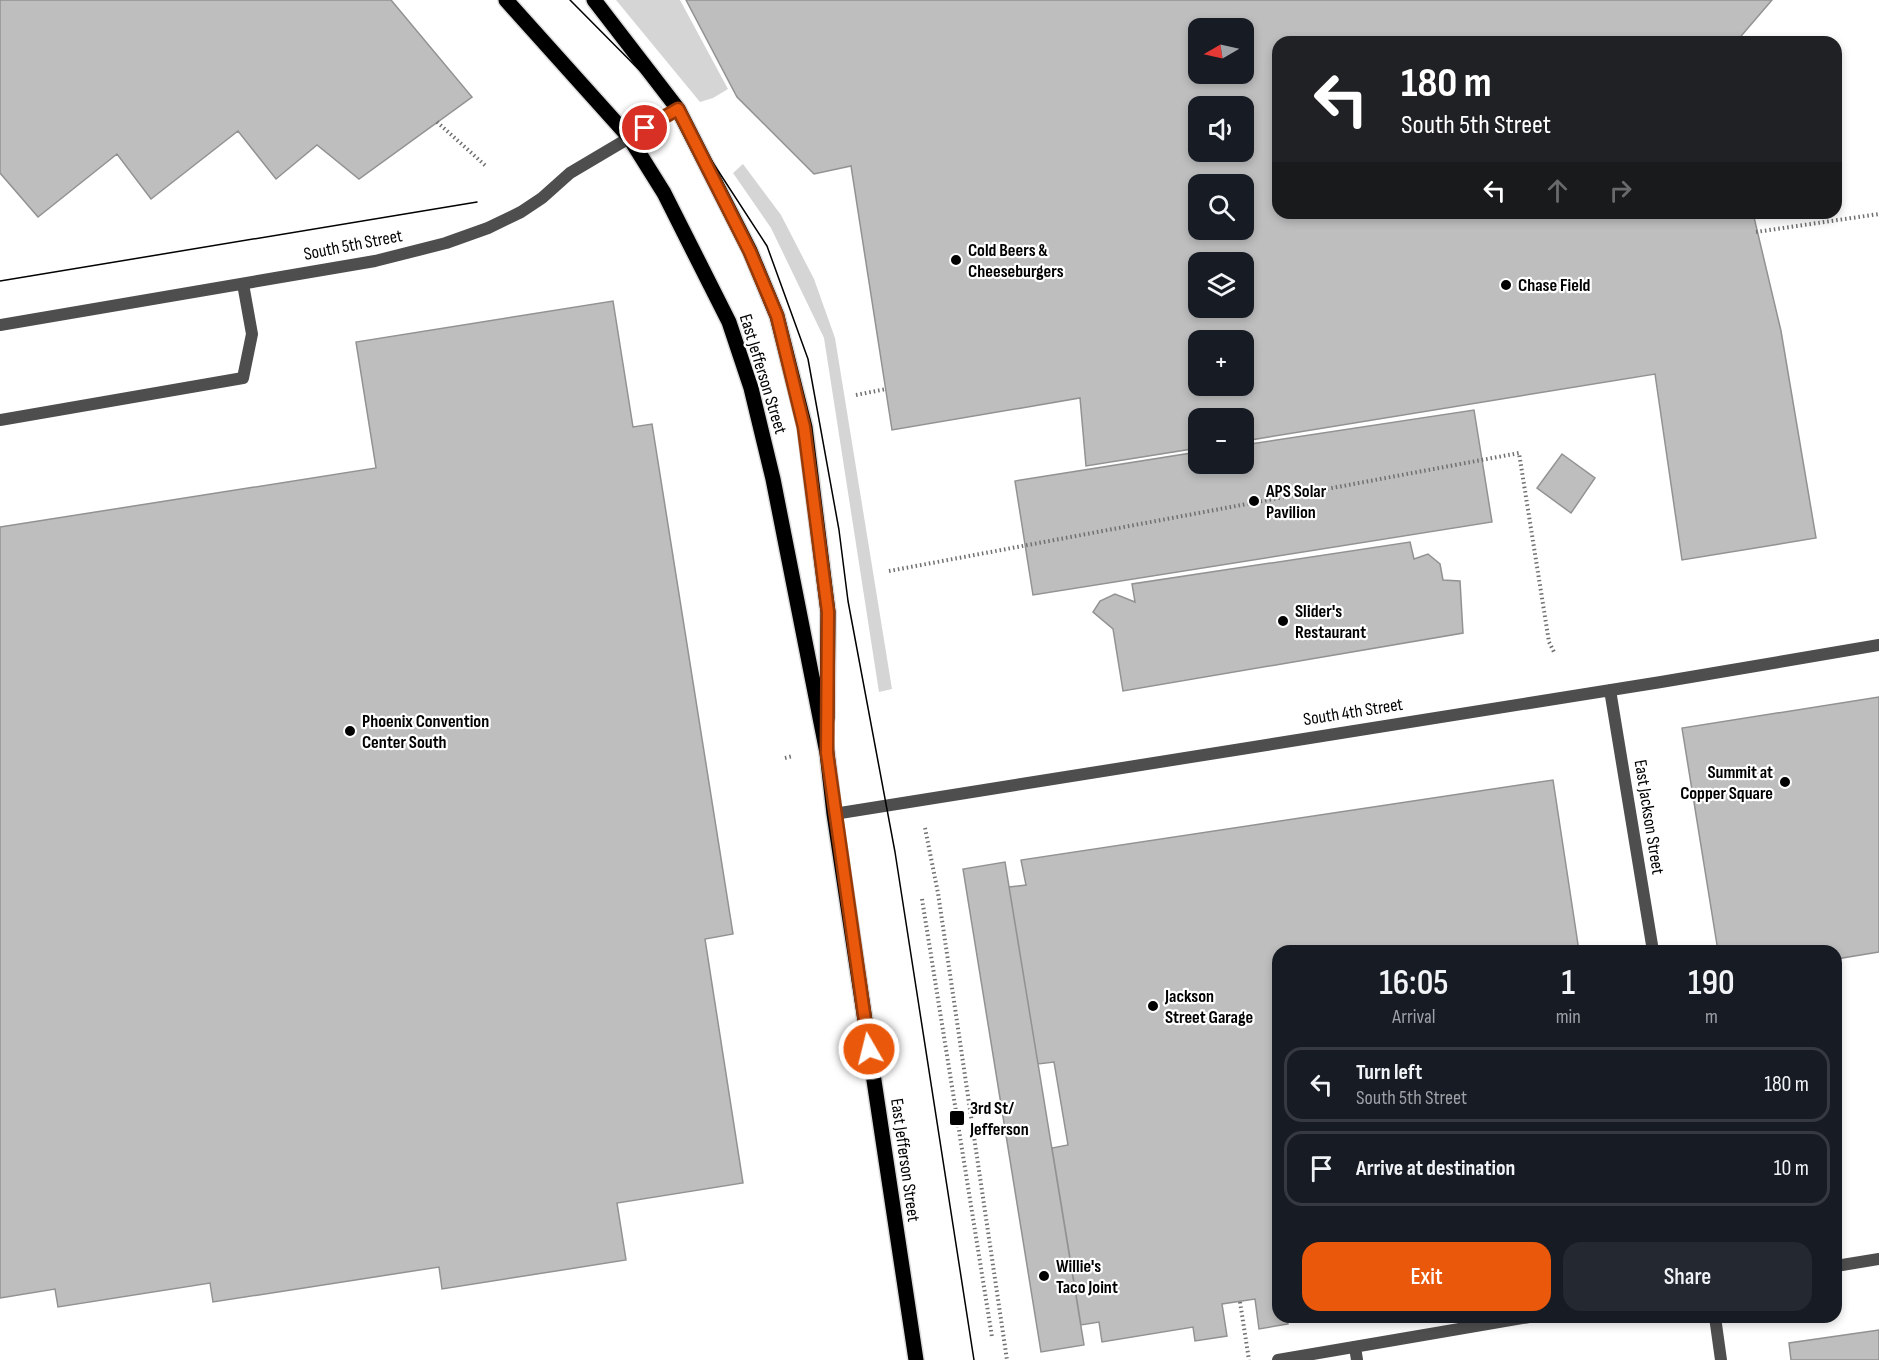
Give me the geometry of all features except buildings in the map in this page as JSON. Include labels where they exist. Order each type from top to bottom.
[{"type":"main road","name":"East Jefferson Street","points":[[506,0],[629,137],[664,194],[729,322],[751,388],[773,479],[827,753],[834,814],[916,1360]]},
{"type":"main road","name":"East Jefferson Street","points":[[594,0],[678,109],[750,252],[777,316],[804,427],[828,612],[827,753]]},
{"type":"street","name":"South 5th Street","points":[[0,325],[375,261],[446,243],[488,228],[542,198],[570,173],[678,109]]},
{"type":"street","points":[[0,420],[243,378],[252,334],[243,284]]},
{"type":"street","name":"South 4th Street","points":[[834,814],[1879,645]]},
{"type":"street","name":"East Jackson Street","points":[[1610,690],[1652,945]]},
{"type":"street","points":[[1842,1265],[1879,1259]]},
{"type":"street","points":[[1278,1360],[1494,1323]]},
{"type":"street","points":[[1715,1323],[1721,1360]]},
{"type":"street","points":[[1355,1347],[1357,1360]]},
{"type":"path","points":[[437,122],[487,167]]},
{"type":"path","points":[[1756,232],[1879,214]]},
{"type":"path","points":[[856,395],[886,389]]},
{"type":"path","points":[[890,571],[1519,453],[1549,642],[1554,652]]},
{"type":"path","points":[[785,758],[794,756]]},
{"type":"path","points":[[925,828],[940,905],[1007,1360]]},
{"type":"path","points":[[922,899],[992,1337]]},
{"type":"path","points":[[1240,1302],[1250,1360]]},
{"type":"shaded area","points":[[616,0],[680,0],[728,89],[713,98],[700,102]]},
{"type":"shaded area","points":[[743,164],[781,215],[814,279],[835,338],[892,689],[879,692],[824,338],[771,228],[733,173]]},
{"type":"tram line","points":[[570,0],[678,109],[767,246],[808,359],[839,530],[848,601],[895,852],[974,1360]]},
{"type":"tram line","points":[[0,281],[477,202]]},
{"type":"place","name":"Cold Beers & Cheeseburgers","points":[[956,260]]},
{"type":"place","name":"Chase Field","points":[[1506,285]]},
{"type":"place","name":"APS Solar Pavilion","points":[[1254,501]]},
{"type":"place","name":"Slider's Restaurant","points":[[1283,621]]},
{"type":"place","name":"Phoenix Convention Center South","points":[[350,731]]},
{"type":"place","name":"Summit at Copper Square","points":[[1785,782]]},
{"type":"place","name":"Jackson Street Garage","points":[[1153,1006]]},
{"type":"place","name":"3rd St/ Jefferson","points":[[957,1118]]},
{"type":"place","name":"Willie's Taco Joint","points":[[1044,1276]]},
{"type":"route","points":[[645,128],[678,109],[750,252],[777,316],[804,427],[828,612],[827,753],[869,1049]]}]
